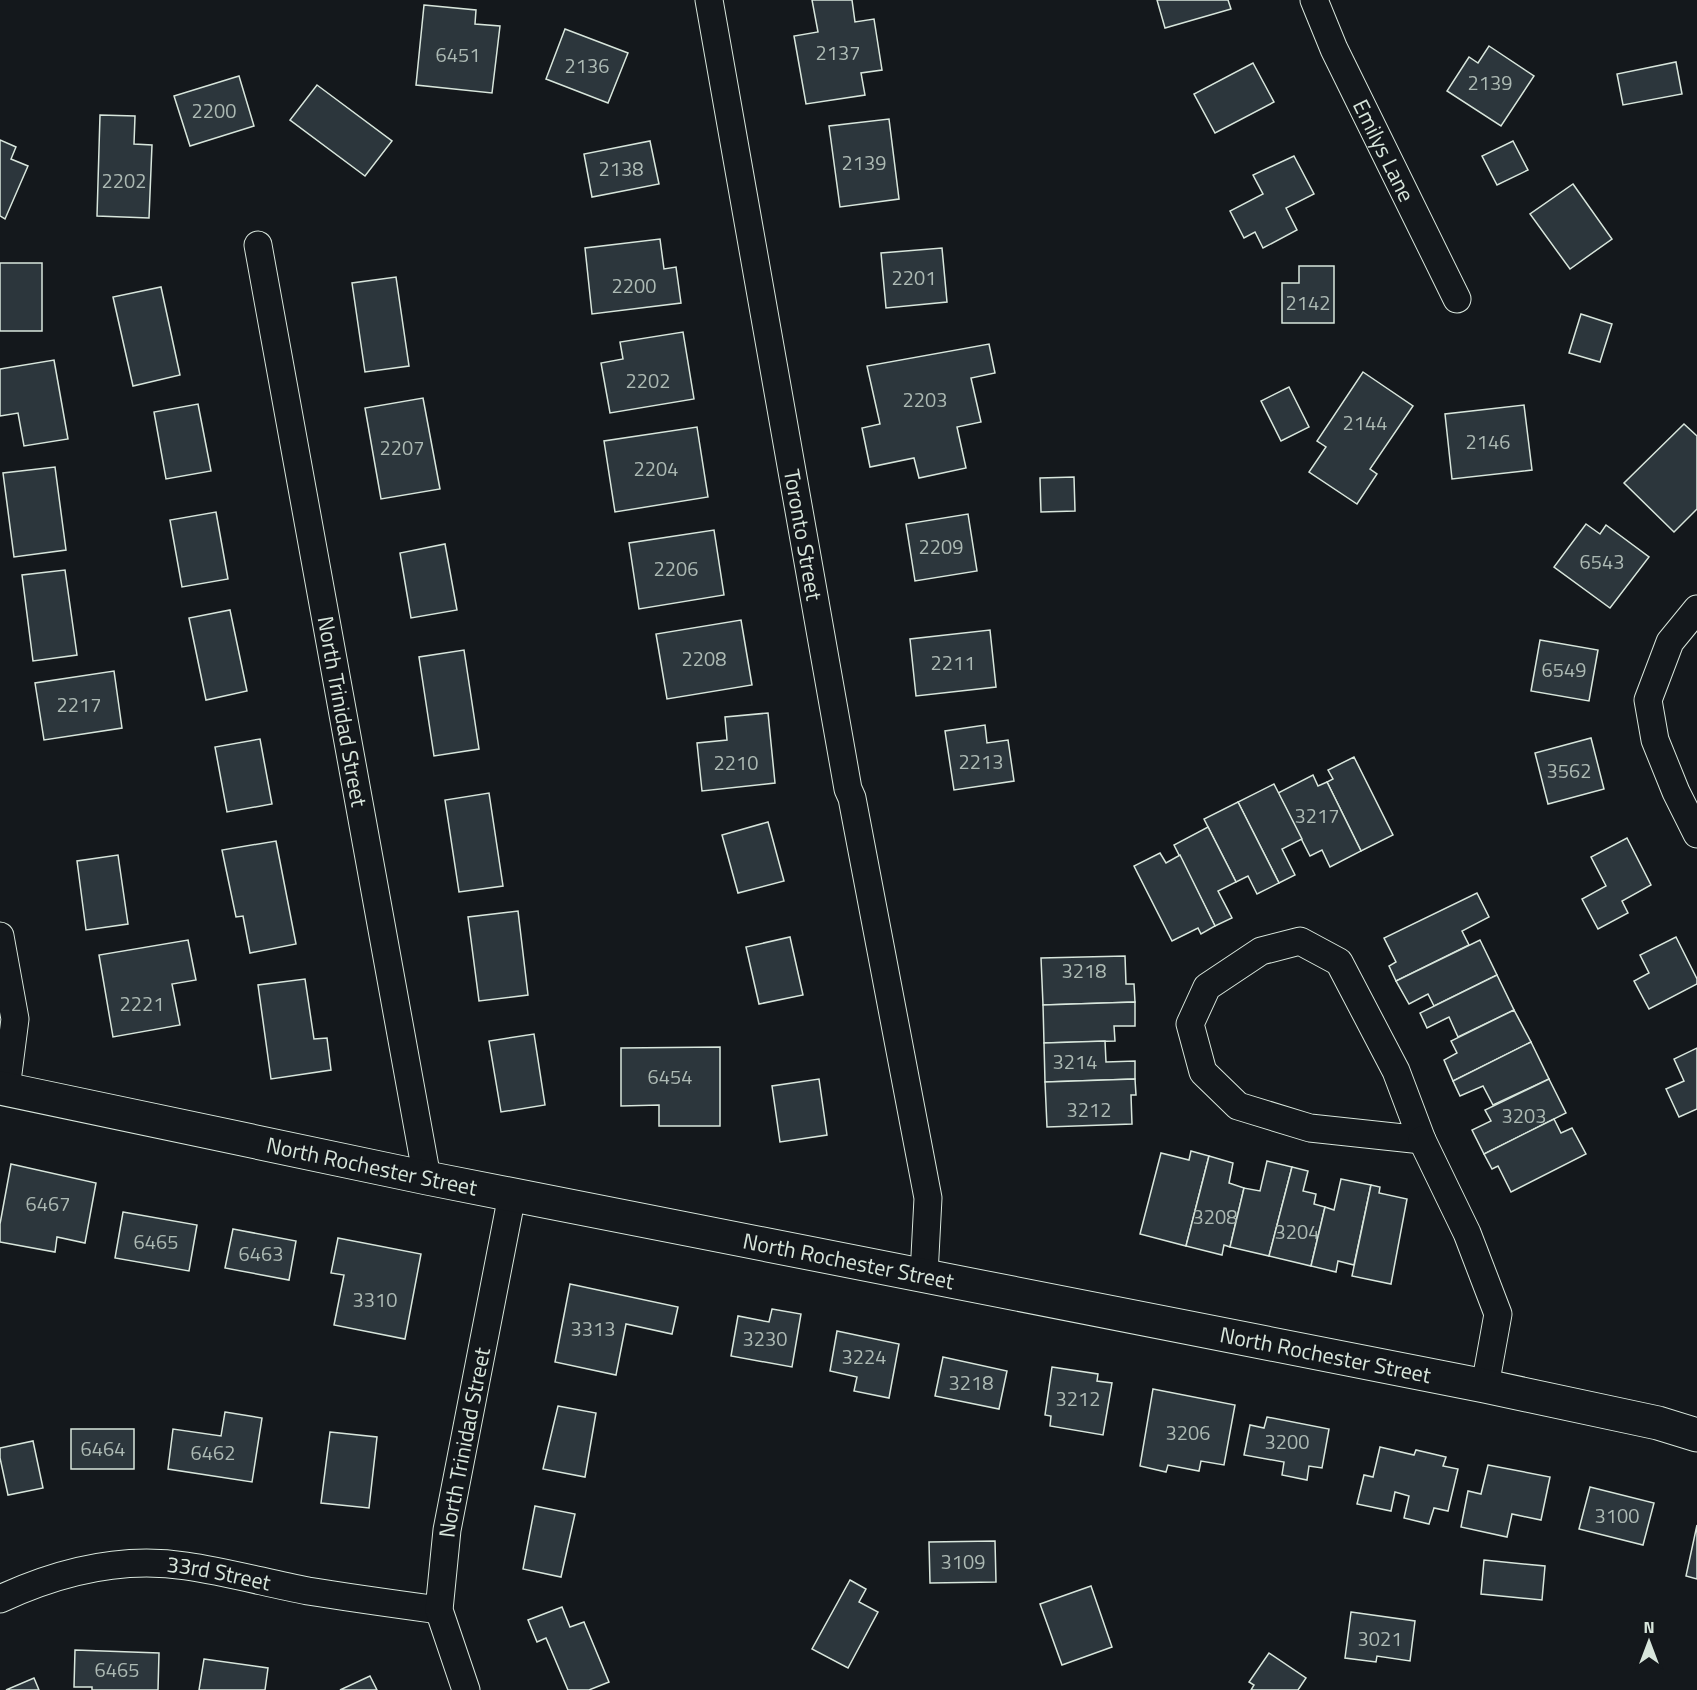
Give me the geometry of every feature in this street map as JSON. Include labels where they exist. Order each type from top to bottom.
[{"type":"street","name":"Toronto Street","points":[[709,0],[848,789],[852,798],[928,1198],[924,1275]]},
{"type":"street","name":"Emilys Lane","points":[[1314,0],[1334,49],[1457,299]]},
{"type":"street","name":"North Trinidad Street","points":[[258,245],[428,1178]]},
{"type":"street","points":[[1697,609],[1670,642],[1648,700],[1655,740],[1676,792],[1697,834]]},
{"type":"street","points":[[0,936],[15,1019],[3,1089]]},
{"type":"street","points":[[1422,1140],[1310,1128],[1238,1106],[1203,1071],[1190,1024],[1207,987],[1262,951],[1300,941],[1339,962],[1396,1071],[1422,1140],[1467,1233],[1498,1314],[1485,1386]]},
{"type":"street","name":"North Rochester Street","points":[[3,1089],[512,1195],[1485,1386],[1658,1423],[1697,1434]]},
{"type":"street","name":"North Trinidad Street","points":[[466,1690],[439,1610],[447,1530],[512,1195]]},
{"type":"street","name":"33rd Street","points":[[0,1599],[35,1583],[83,1569],[134,1563],[185,1566],[308,1591],[439,1610]]},
{"type":"building","points":[[812,0],[852,0],[855,22],[874,19],[882,70],[861,73],[865,95],[806,104],[794,36],[818,32]]},
{"type":"building","points":[[1157,0],[1228,0],[1231,9],[1165,28]]},
{"type":"building","points":[[424,5],[476,10],[475,24],[500,26],[492,93],[416,85]]},
{"type":"building","points":[[565,29],[628,53],[608,103],[546,79]]},
{"type":"building","points":[[1489,46],[1534,76],[1501,126],[1447,91],[1469,57],[1478,63]]},
{"type":"building","points":[[1676,62],[1682,94],[1623,105],[1617,74]]},
{"type":"building","points":[[1253,63],[1274,102],[1215,133],[1194,94]]},
{"type":"building","points":[[239,76],[254,126],[190,146],[174,96]]},
{"type":"building","points":[[317,85],[392,141],[365,176],[290,120]]},
{"type":"building","points":[[100,115],[135,116],[134,144],[152,145],[149,218],[97,216]]},
{"type":"building","points":[[889,119],[899,199],[840,207],[829,126]]},
{"type":"building","points":[[0,140],[16,147],[11,159],[28,166],[5,219],[0,216]]},
{"type":"building","points":[[650,141],[659,184],[592,197],[584,154]]},
{"type":"building","points":[[1513,141],[1528,170],[1497,185],[1482,156]]},
{"type":"building","points":[[1294,156],[1314,194],[1286,208],[1297,230],[1263,248],[1255,232],[1244,238],[1230,211],[1263,194],[1253,175]]},
{"type":"building","points":[[1573,184],[1612,239],[1570,269],[1530,214]]},
{"type":"building","points":[[660,239],[664,269],[676,267],[681,303],[592,314],[585,248]]},
{"type":"building","points":[[942,248],[947,302],[886,308],[881,253]]},
{"type":"building","points":[[0,263],[42,263],[42,331],[0,331]]},
{"type":"building","points":[[1299,266],[1334,266],[1334,323],[1282,323],[1282,283],[1299,283]]},
{"type":"building","points":[[396,277],[409,366],[365,372],[352,283]]},
{"type":"building","points":[[161,287],[180,375],[133,386],[113,297]]},
{"type":"building","points":[[1581,314],[1612,324],[1600,362],[1569,353]]},
{"type":"building","points":[[683,332],[694,399],[610,413],[601,363],[623,359],[620,342]]},
{"type":"building","points":[[989,344],[995,373],[971,378],[981,422],[957,427],[966,468],[919,478],[914,458],[870,467],[862,428],[880,424],[867,366]]},
{"type":"building","points":[[54,360],[68,439],[24,446],[18,413],[0,416],[0,369]]},
{"type":"building","points":[[1363,372],[1413,406],[1370,469],[1377,474],[1357,504],[1309,472],[1326,447],[1317,441]]},
{"type":"building","points":[[1289,387],[1309,427],[1281,441],[1261,401]]},
{"type":"building","points":[[423,398],[440,489],[381,499],[365,408]]},
{"type":"building","points":[[198,404],[211,471],[166,479],[154,412]]},
{"type":"building","points":[[1524,405],[1532,470],[1452,479],[1445,414]]},
{"type":"building","points":[[1684,424],[1697,436],[1697,509],[1674,532],[1624,483]]},
{"type":"building","points":[[697,427],[708,497],[615,512],[604,441]]},
{"type":"building","points":[[55,467],[66,550],[14,557],[3,473]]},
{"type":"building","points":[[1074,477],[1075,511],[1041,512],[1040,478]]},
{"type":"building","points":[[216,512],[228,579],[182,587],[170,520]]},
{"type":"building","points":[[968,514],[977,571],[915,581],[906,524]]},
{"type":"building","points":[[1586,524],[1600,534],[1606,525],[1649,557],[1610,608],[1554,567]]},
{"type":"building","points":[[714,530],[724,595],[639,609],[629,543]]},
{"type":"building","points":[[445,544],[457,610],[411,618],[400,553]]},
{"type":"building","points":[[65,570],[77,655],[33,661],[22,575]]},
{"type":"building","points":[[230,610],[247,691],[206,700],[189,618]]},
{"type":"building","points":[[741,620],[752,685],[667,699],[656,634]]},
{"type":"building","points":[[990,630],[996,687],[916,696],[910,639]]},
{"type":"building","points":[[1540,640],[1598,650],[1589,701],[1531,691]]},
{"type":"building","points":[[464,650],[479,749],[434,756],[419,657]]},
{"type":"building","points":[[114,671],[122,728],[44,740],[35,683]]},
{"type":"building","points":[[768,713],[775,783],[702,791],[697,743],[727,740],[725,717]]},
{"type":"building","points":[[985,725],[987,743],[1008,740],[1014,781],[954,790],[945,731]]},
{"type":"building","points":[[1591,738],[1604,789],[1548,804],[1535,753]]},
{"type":"building","points":[[260,739],[272,804],[227,812],[215,747]]},
{"type":"building","points":[[1354,757],[1393,835],[1361,851],[1327,782],[1333,779],[1328,770]]},
{"type":"building","points":[[1313,775],[1318,786],[1327,782],[1361,851],[1330,867],[1322,850],[1310,856],[1278,793]]},
{"type":"building","points":[[1274,784],[1302,839],[1282,849],[1295,875],[1279,883],[1238,802]]},
{"type":"building","points":[[489,793],[503,886],[459,892],[445,800]]},
{"type":"building","points":[[1238,802],[1279,883],[1257,894],[1248,876],[1236,882],[1204,819]]},
{"type":"building","points":[[768,822],[784,881],[738,893],[722,835]]},
{"type":"building","points":[[1208,827],[1236,882],[1218,891],[1232,918],[1215,926],[1174,845]]},
{"type":"building","points":[[1627,838],[1651,885],[1622,901],[1628,913],[1598,929],[1582,899],[1606,886],[1591,857]]},
{"type":"building","points":[[276,841],[296,944],[250,953],[243,916],[236,917],[222,850]]},
{"type":"building","points":[[1160,853],[1166,863],[1180,855],[1215,926],[1201,934],[1198,928],[1172,941],[1134,866]]},
{"type":"building","points":[[118,855],[128,924],[86,930],[77,861]]},
{"type":"building","points":[[1477,893],[1489,917],[1462,931],[1469,945],[1396,981],[1389,966],[1396,962],[1384,938]]},
{"type":"building","points":[[518,911],[528,995],[479,1001],[468,917]]},
{"type":"building","points":[[790,937],[803,995],[759,1004],[746,947]]},
{"type":"building","points":[[1676,937],[1697,979],[1697,984],[1649,1009],[1634,981],[1649,973],[1640,955]]},
{"type":"building","points":[[188,940],[196,980],[172,984],[180,1025],[113,1037],[99,955]]},
{"type":"building","points":[[1480,940],[1497,975],[1434,1006],[1428,994],[1409,1004],[1396,981]]},
{"type":"building","points":[[1125,956],[1126,984],[1134,984],[1135,1002],[1043,1005],[1041,958]]},
{"type":"building","points":[[1497,975],[1514,1010],[1458,1037],[1449,1017],[1427,1028],[1420,1013]]},
{"type":"building","points":[[305,979],[314,1039],[327,1038],[331,1070],[271,1079],[258,985]]},
{"type":"building","points":[[1135,1002],[1135,1026],[1114,1026],[1115,1041],[1044,1043],[1043,1005]]},
{"type":"building","points":[[1514,1010],[1531,1042],[1453,1081],[1444,1060],[1457,1053],[1451,1041]]},
{"type":"building","points":[[534,1034],[545,1105],[501,1112],[489,1041]]},
{"type":"building","points":[[1105,1041],[1106,1062],[1135,1061],[1135,1079],[1045,1082],[1044,1043]]},
{"type":"building","points":[[1531,1042],[1549,1079],[1493,1105],[1483,1086],[1460,1096],[1453,1081]]},
{"type":"building","points":[[720,1047],[720,1126],[659,1126],[659,1105],[621,1106],[621,1048]]},
{"type":"building","points":[[1697,1048],[1697,1109],[1679,1117],[1666,1089],[1684,1081],[1674,1059]]},
{"type":"building","points":[[819,1079],[827,1135],[780,1142],[772,1086]]},
{"type":"building","points":[[1135,1079],[1136,1095],[1131,1095],[1132,1124],[1047,1127],[1045,1082]]},
{"type":"building","points":[[1549,1079],[1566,1113],[1484,1154],[1472,1130],[1491,1121],[1485,1110]]},
{"type":"building","points":[[1554,1119],[1561,1133],[1572,1128],[1586,1154],[1511,1192],[1498,1166],[1492,1169],[1484,1154]]},
{"type":"building","points":[[1191,1151],[1209,1156],[1186,1246],[1140,1234],[1161,1153],[1189,1160]]},
{"type":"building","points":[[1209,1156],[1233,1163],[1229,1183],[1244,1188],[1230,1247],[1224,1245],[1222,1255],[1186,1246]]},
{"type":"building","points":[[1267,1161],[1292,1167],[1269,1256],[1230,1247],[1244,1188],[1260,1191]]},
{"type":"building","points":[[11,1164],[96,1183],[85,1243],[57,1237],[55,1252],[0,1242],[0,1224]]},
{"type":"building","points":[[1292,1167],[1308,1171],[1303,1191],[1316,1194],[1314,1204],[1325,1207],[1311,1266],[1269,1256]]},
{"type":"building","points":[[1341,1179],[1371,1185],[1354,1265],[1338,1261],[1336,1272],[1311,1266],[1325,1207],[1334,1210]]},
{"type":"building","points":[[1371,1185],[1380,1187],[1379,1193],[1407,1199],[1391,1284],[1352,1276]]},
{"type":"building","points":[[123,1212],[197,1225],[189,1271],[115,1258]]},
{"type":"building","points":[[233,1229],[296,1241],[289,1280],[225,1268]]},
{"type":"building","points":[[338,1238],[421,1254],[405,1339],[334,1325],[344,1275],[331,1273]]},
{"type":"building","points":[[570,1284],[678,1307],[672,1334],[626,1324],[616,1375],[555,1362]]},
{"type":"building","points":[[772,1309],[801,1314],[792,1367],[731,1356],[738,1316],[769,1322]]},
{"type":"building","points":[[837,1331],[899,1344],[889,1398],[854,1391],[857,1377],[830,1371]]},
{"type":"building","points":[[943,1357],[1007,1371],[999,1409],[935,1396]]},
{"type":"building","points":[[1052,1367],[1098,1374],[1097,1381],[1112,1383],[1103,1435],[1050,1426],[1051,1416],[1045,1415]]},
{"type":"building","points":[[1153,1389],[1235,1405],[1224,1465],[1201,1461],[1199,1471],[1168,1465],[1166,1472],[1140,1466]]},
{"type":"building","points":[[558,1406],[596,1413],[585,1477],[543,1469]]},
{"type":"building","points":[[225,1412],[262,1418],[252,1482],[168,1469],[173,1429],[221,1436]]},
{"type":"building","points":[[1267,1417],[1329,1429],[1322,1468],[1309,1466],[1307,1480],[1282,1475],[1284,1462],[1244,1455],[1250,1425],[1264,1428]]},
{"type":"building","points":[[71,1429],[134,1429],[134,1469],[71,1469]]},
{"type":"building","points":[[330,1432],[377,1437],[369,1508],[321,1503]]},
{"type":"building","points":[[33,1441],[43,1488],[8,1495],[0,1448]]},
{"type":"building","points":[[1380,1447],[1414,1455],[1416,1450],[1446,1457],[1443,1466],[1458,1469],[1448,1511],[1434,1508],[1429,1524],[1404,1518],[1409,1496],[1395,1492],[1391,1511],[1357,1504],[1364,1475],[1373,1477]]},
{"type":"building","points":[[1488,1465],[1550,1477],[1541,1520],[1512,1514],[1507,1537],[1461,1527],[1468,1491],[1481,1494]]},
{"type":"building","points":[[1590,1487],[1654,1503],[1643,1545],[1579,1529]]},
{"type":"building","points":[[535,1506],[575,1514],[561,1577],[523,1569]]},
{"type":"building","points":[[1697,1525],[1697,1579],[1686,1576]]},
{"type":"building","points":[[995,1541],[996,1582],[930,1583],[929,1542]]},
{"type":"building","points":[[1484,1560],[1545,1566],[1542,1600],[1481,1594]]},
{"type":"building","points":[[850,1580],[866,1589],[859,1602],[878,1612],[848,1668],[812,1649]]},
{"type":"building","points":[[1091,1586],[1112,1647],[1062,1665],[1040,1604]]},
{"type":"building","points":[[562,1607],[570,1627],[584,1622],[609,1682],[589,1690],[568,1690],[546,1638],[537,1642],[528,1620]]},
{"type":"building","points":[[1351,1612],[1415,1621],[1410,1661],[1377,1656],[1376,1662],[1345,1658]]},
{"type":"building","points":[[75,1650],[159,1653],[158,1690],[92,1690],[92,1687],[74,1687]]},
{"type":"building","points":[[1269,1653],[1306,1678],[1298,1690],[1251,1690],[1254,1685],[1249,1682]]},
{"type":"building","points":[[204,1659],[268,1668],[265,1690],[199,1690]]},
{"type":"building","points":[[370,1676],[377,1690],[340,1690]]},
{"type":"building","points":[[34,1678],[39,1690],[6,1690]]}]
